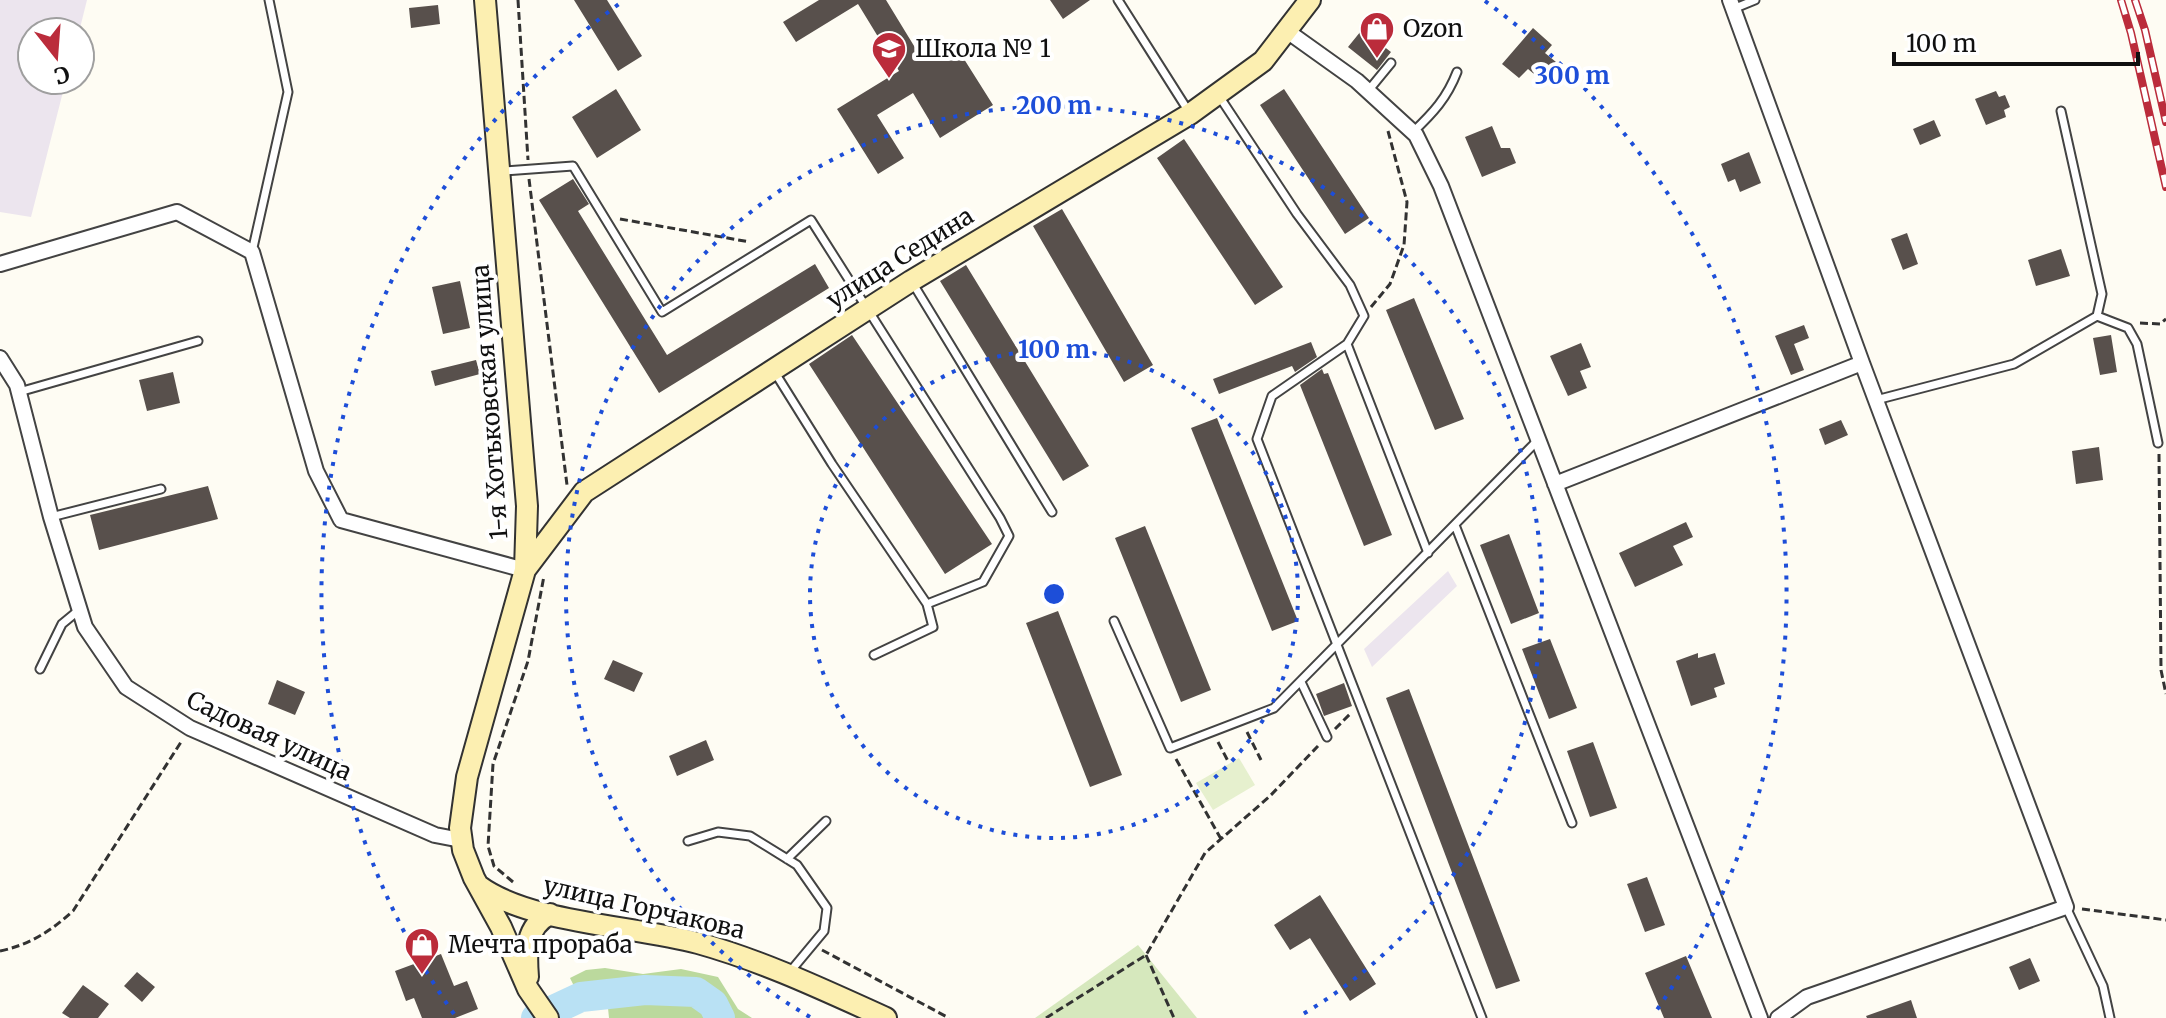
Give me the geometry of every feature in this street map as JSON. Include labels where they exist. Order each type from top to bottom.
[{"type":"main road","name":"1-я Хотьковская улица","points":[[485,0],[527,506],[525,570],[467,777],[461,808],[461,840],[467,862],[501,927],[528,989],[548,1018]]},
{"type":"main road","name":"улица Седина","points":[[525,570],[584,492],[911,281],[1190,114],[1263,61],[1309,0]]},
{"type":"main road","name":"улица Горчакова","points":[[479,886],[502,900],[550,914],[696,943],[788,974],[886,1018]]},
{"type":"main road","points":[[528,989],[527,948],[530,933],[542,918],[550,914]]},
{"type":"street","points":[[1732,4],[1862,363],[2066,907],[1807,997],[1778,1018]]},
{"type":"street","points":[[1287,31],[1368,91],[1413,132],[1441,186],[1760,1018]]},
{"type":"street","points":[[0,264],[177,212],[252,252],[316,471],[341,520],[525,570]]},
{"type":"street","name":"Садовая улица","points":[[0,358],[18,392],[51,517],[85,627],[126,687],[190,728],[435,835],[461,840]]},
{"type":"street","points":[[1555,484],[1862,363]]},
{"type":"lane","points":[[252,252],[288,92],[269,0]]},
{"type":"lane","points":[[1118,0],[1190,114]]},
{"type":"lane","points":[[1732,4],[1755,0]]},
{"type":"lane","points":[[1368,91],[1391,63]]},
{"type":"lane","points":[[1413,132],[1439,107],[1449,93],[1457,72]]},
{"type":"lane","points":[[1218,94],[1297,214],[1350,285],[1364,316],[1347,344],[1272,396],[1257,439],[1482,1018]]},
{"type":"lane","points":[[1876,400],[2014,364],[2097,316],[2102,294],[2061,111]]},
{"type":"lane","points":[[500,172],[573,166],[662,312],[811,220],[1009,536],[983,582],[927,604]]},
{"type":"lane","points":[[911,281],[1052,512]]},
{"type":"lane","points":[[2097,316],[2128,328],[2137,344],[2158,443]]},
{"type":"lane","points":[[18,392],[198,341]]},
{"type":"lane","points":[[1347,344],[1428,553]]},
{"type":"lane","points":[[773,369],[832,464],[927,604],[933,627],[874,655]]},
{"type":"lane","points":[[1114,621],[1170,748],[1274,708],[1538,440]]},
{"type":"lane","points":[[51,517],[161,489]]},
{"type":"lane","points":[[1455,525],[1572,823]]},
{"type":"lane","points":[[40,669],[62,624],[79,610]]},
{"type":"lane","points":[[1301,682],[1327,737]]},
{"type":"lane","points":[[787,859],[826,821]]},
{"type":"lane","points":[[688,841],[718,832],[750,836],[797,865],[827,908],[824,931],[788,974]]},
{"type":"lane","points":[[2066,907],[2103,986],[2110,1018]]},
{"type":"path","points":[[1364,316],[1390,284],[1404,245],[1407,202],[1388,131]]},
{"type":"path","points":[[604,216],[770,246]]},
{"type":"path","points":[[2128,328],[2144,321],[2160,324],[2166,319]]},
{"type":"path","points":[[2158,443],[2161,670],[2166,694]]},
{"type":"path","points":[[1046,1018],[1146,955],[1205,853],[1270,796],[1361,703]]},
{"type":"path","points":[[1241,721],[1261,760]]},
{"type":"path","points":[[0,951],[15,948],[51,931],[73,911],[190,728]]},
{"type":"path","points":[[1212,731],[1229,763]]},
{"type":"path","points":[[1170,748],[1221,839]]},
{"type":"path","points":[[2066,907],[2166,919]]},
{"type":"path","points":[[813,945],[949,1018]]},
{"type":"path","points":[[1146,955],[1174,1018]]},
{"type":"shaded area","points":[[0,0],[87,0],[83,16],[16,16],[16,96],[62,96],[31,217],[0,212]]},
{"type":"shaded area","points":[[1448,571],[1457,586],[1372,667],[1364,649]]},
{"type":"green space","points":[[1239,758],[1255,785],[1213,810],[1196,783]]},
{"type":"green space","points":[[1138,945],[1197,1018],[1035,1018]]},
{"type":"green space","points":[[605,968],[643,974],[681,969],[718,977],[738,1009],[752,1018],[609,1018],[608,1008],[575,988],[570,978],[586,970]]},
{"type":"building","points":[[574,0],[607,0],[642,56],[618,71]]},
{"type":"building","points":[[819,0],[886,0],[922,59],[952,40],[993,105],[940,138],[913,93],[877,115],[904,158],[878,174],[837,109],[899,71],[858,4],[796,42],[783,22]]},
{"type":"building","points":[[1050,0],[1090,0],[1063,19]]},
{"type":"building","points":[[438,5],[440,24],[411,28],[409,8]]},
{"type":"building","points":[[1365,26],[1381,38],[1378,42],[1391,52],[1377,70],[1348,47]]},
{"type":"building","points":[[1533,28],[1552,45],[1545,53],[1556,62],[1540,79],[1528,69],[1519,78],[1502,64]]},
{"type":"building","points":[[616,89],[641,130],[597,158],[572,117]]},
{"type":"building","points":[[1284,89],[1369,218],[1345,234],[1260,105]]},
{"type":"building","points":[[1996,91],[1999,97],[2005,95],[2010,107],[2004,110],[2006,117],[1986,125],[1975,99]]},
{"type":"building","points":[[1934,120],[1941,136],[1920,145],[1913,129]]},
{"type":"building","points":[[1492,126],[1501,148],[1510,148],[1516,163],[1482,177],[1465,137]]},
{"type":"building","points":[[1184,139],[1283,287],[1255,305],[1157,158]]},
{"type":"building","points":[[1749,152],[1761,183],[1740,192],[1735,179],[1728,182],[1721,164]]},
{"type":"building","points":[[573,179],[589,204],[578,211],[667,355],[815,264],[829,288],[659,393],[539,200]]},
{"type":"building","points":[[1062,209],[1153,365],[1124,382],[1033,226]]},
{"type":"building","points":[[1907,233],[1918,264],[1903,270],[1891,239]]},
{"type":"building","points":[[2061,249],[2070,276],[2036,286],[2028,260]]},
{"type":"building","points":[[966,265],[1089,466],[1063,481],[940,281]]},
{"type":"building","points":[[460,281],[470,328],[443,334],[432,287]]},
{"type":"building","points":[[1414,298],[1464,419],[1435,430],[1386,310]]},
{"type":"building","points":[[1804,325],[1809,338],[1794,344],[1804,370],[1791,375],[1775,336]]},
{"type":"building","points":[[852,335],[992,544],[945,574],[809,364]]},
{"type":"building","points":[[2111,335],[2117,372],[2100,375],[2093,338]]},
{"type":"building","points":[[1311,342],[1317,357],[1295,372],[1292,366],[1219,394],[1213,379]]},
{"type":"building","points":[[1581,343],[1591,367],[1580,371],[1587,388],[1568,396],[1550,356]]},
{"type":"building","points":[[476,360],[480,374],[435,386],[431,371]]},
{"type":"building","points":[[1322,369],[1324,374],[1328,373],[1392,535],[1364,546],[1300,385]]},
{"type":"building","points":[[173,372],[180,403],[147,411],[139,380]]},
{"type":"building","points":[[1217,418],[1298,621],[1272,631],[1191,428]]},
{"type":"building","points":[[1841,420],[1848,435],[1825,445],[1819,429]]},
{"type":"building","points":[[2099,447],[2103,480],[2076,484],[2072,451]]},
{"type":"building","points":[[208,486],[218,519],[99,550],[90,515]]},
{"type":"building","points":[[1686,522],[1693,537],[1673,546],[1683,565],[1635,587],[1619,553]]},
{"type":"building","points":[[1145,526],[1211,690],[1181,702],[1115,538]]},
{"type":"building","points":[[1509,534],[1539,613],[1511,624],[1480,545]]},
{"type":"building","points":[[1058,611],[1122,775],[1090,787],[1026,623]]},
{"type":"building","points":[[1550,639],[1577,708],[1549,719],[1522,649]]},
{"type":"building","points":[[1698,653],[1698,658],[1715,653],[1725,684],[1714,688],[1717,697],[1691,706],[1676,661]]},
{"type":"building","points":[[613,660],[643,673],[634,692],[604,679]]},
{"type":"building","points":[[277,680],[305,692],[295,715],[268,704]]},
{"type":"building","points":[[1344,683],[1352,706],[1324,716],[1316,694]]},
{"type":"building","points":[[1409,689],[1520,981],[1496,989],[1386,698]]},
{"type":"building","points":[[706,740],[714,760],[677,776],[669,756]]},
{"type":"building","points":[[1593,742],[1617,808],[1590,817],[1567,751]]},
{"type":"building","points":[[1647,877],[1665,925],[1645,932],[1627,884]]},
{"type":"building","points":[[1320,895],[1376,984],[1350,1001],[1310,938],[1290,950],[1274,925]]},
{"type":"building","points":[[441,954],[454,986],[467,981],[478,1009],[455,1018],[422,1018],[414,998],[406,1001],[395,971]]},
{"type":"building","points":[[1686,956],[1712,1018],[1664,1018],[1645,973]]},
{"type":"building","points":[[2030,958],[2040,981],[2019,990],[2009,967]]},
{"type":"building","points":[[137,972],[155,987],[142,1002],[124,986]]},
{"type":"building","points":[[83,985],[109,1004],[98,1018],[70,1018],[62,1013]]},
{"type":"building","points":[[1911,1000],[1917,1018],[1866,1016]]},
{"type":"waterway","points":[[536,1018],[581,997],[645,990],[696,992],[713,1004],[720,1018]]},
{"type":"railway","points":[[2121,0],[2166,187]]},
{"type":"railway","points":[[2135,0],[2166,122]]},
{"type":"place","name":"Ozon","points":[[1377,60]]},
{"type":"place","name":"Школа № 1","points":[[889,80]]},
{"type":"place","name":"Мечта прораба","points":[[422,976]]}]
